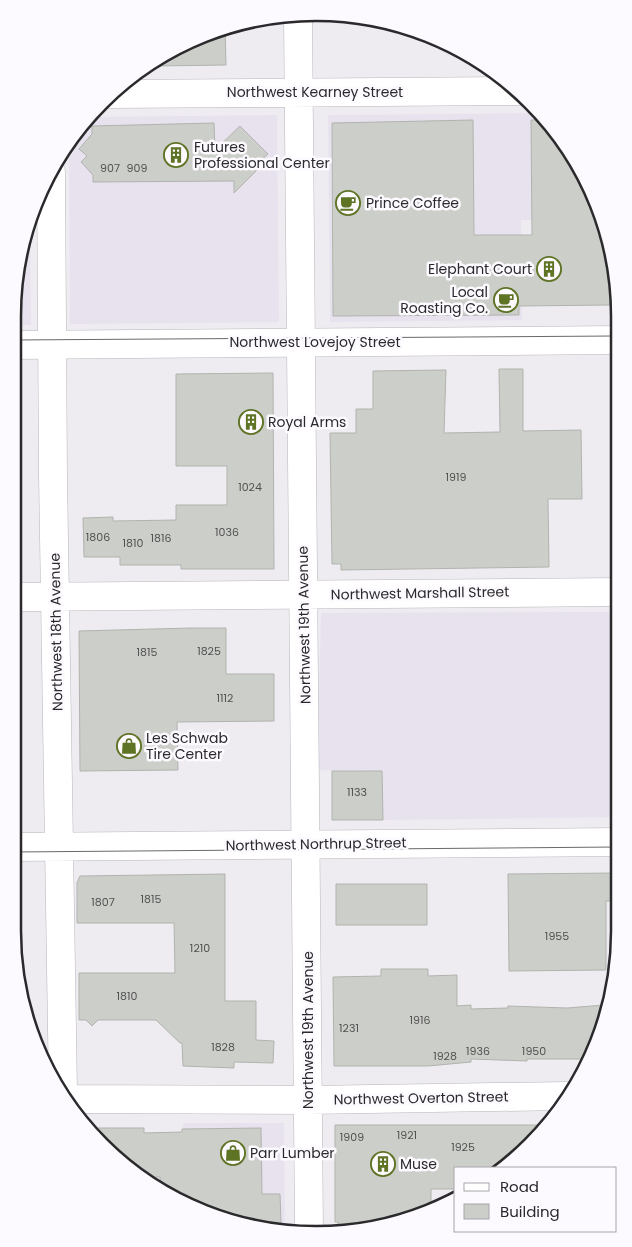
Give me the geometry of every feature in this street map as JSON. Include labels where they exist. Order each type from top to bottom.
[{"type":"street","name":"Northwest 19th Avenue","points":[[298,22],[309,1226]]},
{"type":"street","name":"Northwest Kearney Street","points":[[122,94],[506,91]]},
{"type":"street","name":"Northwest 18th Avenue","points":[[51,188],[63,1081]]},
{"type":"street","name":"Northwest Lovejoy Street","points":[[21,345],[611,340]]},
{"type":"street","name":"Northwest Marshall Street","points":[[21,597],[611,592]]},
{"type":"street","name":"Northwest Northrup Street","points":[[21,847],[611,842]]},
{"type":"street","name":"Northwest Overton Street","points":[[74,1099],[308,1100],[560,1096]]},
{"type":"shaded area","points":[[529,113],[561,152],[580,186],[594,219],[521,220],[522,320],[330,322],[328,115]]},
{"type":"shaded area","points":[[277,115],[279,322],[70,324],[69,155],[99,117]]},
{"type":"shaded area","points":[[30,244],[31,325],[21,325],[24,278]]},
{"type":"shaded area","points":[[611,612],[611,817],[383,820],[382,771],[317,770],[321,613]]},
{"type":"shaded area","name":"Parr Lumber","points":[[183,1123],[284,1123],[285,1224],[258,1220],[221,1210],[186,1195],[154,1177],[183,1177]]},
{"type":"building","points":[[225,36],[226,65],[161,66],[203,44]]},
{"type":"building","points":[[473,120],[474,235],[532,235],[531,120],[536,120],[561,152],[588,203],[605,258],[610,305],[519,306],[519,315],[333,316],[332,123]]},
{"type":"building","name":"Futures Professional Center","points":[[214,123],[215,150],[240,126],[268,154],[260,161],[263,164],[234,193],[234,181],[93,182],[93,175],[81,162],[87,156],[79,149],[92,134],[92,126]]},
{"type":"building","points":[[499,369],[523,369],[523,431],[581,430],[582,499],[548,499],[549,567],[341,570],[341,564],[332,564],[330,433],[356,433],[356,409],[373,409],[373,371],[446,370],[444,433],[500,432]]},
{"type":"building","points":[[273,373],[274,569],[181,569],[181,565],[120,565],[120,557],[84,557],[83,518],[113,517],[113,521],[176,520],[176,505],[227,505],[227,466],[176,466],[176,374]]},
{"type":"building","points":[[226,628],[226,674],[274,674],[274,721],[177,722],[178,770],[80,771],[79,631]]},
{"type":"building","points":[[332,771],[382,771],[383,820],[332,820]]},
{"type":"building","points":[[611,873],[611,901],[606,901],[606,970],[509,971],[508,874]]},
{"type":"building","points":[[225,874],[225,1001],[256,1001],[256,1040],[274,1041],[273,1063],[234,1062],[234,1068],[183,1066],[182,1043],[156,1020],[98,1020],[92,1026],[86,1020],[79,1020],[79,973],[175,973],[174,923],[77,923],[77,883],[80,876]]},
{"type":"building","points":[[336,884],[427,884],[427,925],[336,925]]},
{"type":"building","points":[[381,969],[428,969],[428,976],[457,975],[457,1006],[471,1005],[471,1009],[508,1008],[508,1006],[567,1008],[601,1005],[581,1059],[527,1059],[527,1061],[471,1059],[471,1062],[428,1066],[334,1066],[333,977],[381,976]]},
{"type":"building","name":"Muse","points":[[335,1125],[538,1125],[510,1153],[492,1167],[454,1167],[454,1189],[431,1189],[431,1202],[392,1216],[374,1220],[338,1225],[338,1222],[335,1222]]},
{"type":"building","name":"Parr Lumber","points":[[97,1128],[144,1128],[144,1133],[182,1132],[182,1129],[261,1128],[262,1194],[280,1194],[281,1223],[258,1220],[221,1210],[169,1186],[160,1181],[160,1177],[154,1177],[137,1165]]},
{"type":"tram line","points":[[21,340],[611,336]]},
{"type":"tram line","points":[[21,852],[611,847]]},
{"type":"place","name":"Futures Professional Center","points":[[176,155]]},
{"type":"place","name":"Prince Coffee","points":[[348,203]]},
{"type":"place","name":"Elephant Court","points":[[549,269]]},
{"type":"place","name":"Local Roasting Co.","points":[[506,300]]},
{"type":"place","name":"Royal Arms","points":[[251,422]]},
{"type":"place","name":"Les Schwab Tire Center","points":[[129,746]]},
{"type":"place","name":"Parr Lumber","points":[[233,1153]]},
{"type":"place","name":"Muse","points":[[383,1164]]}]
